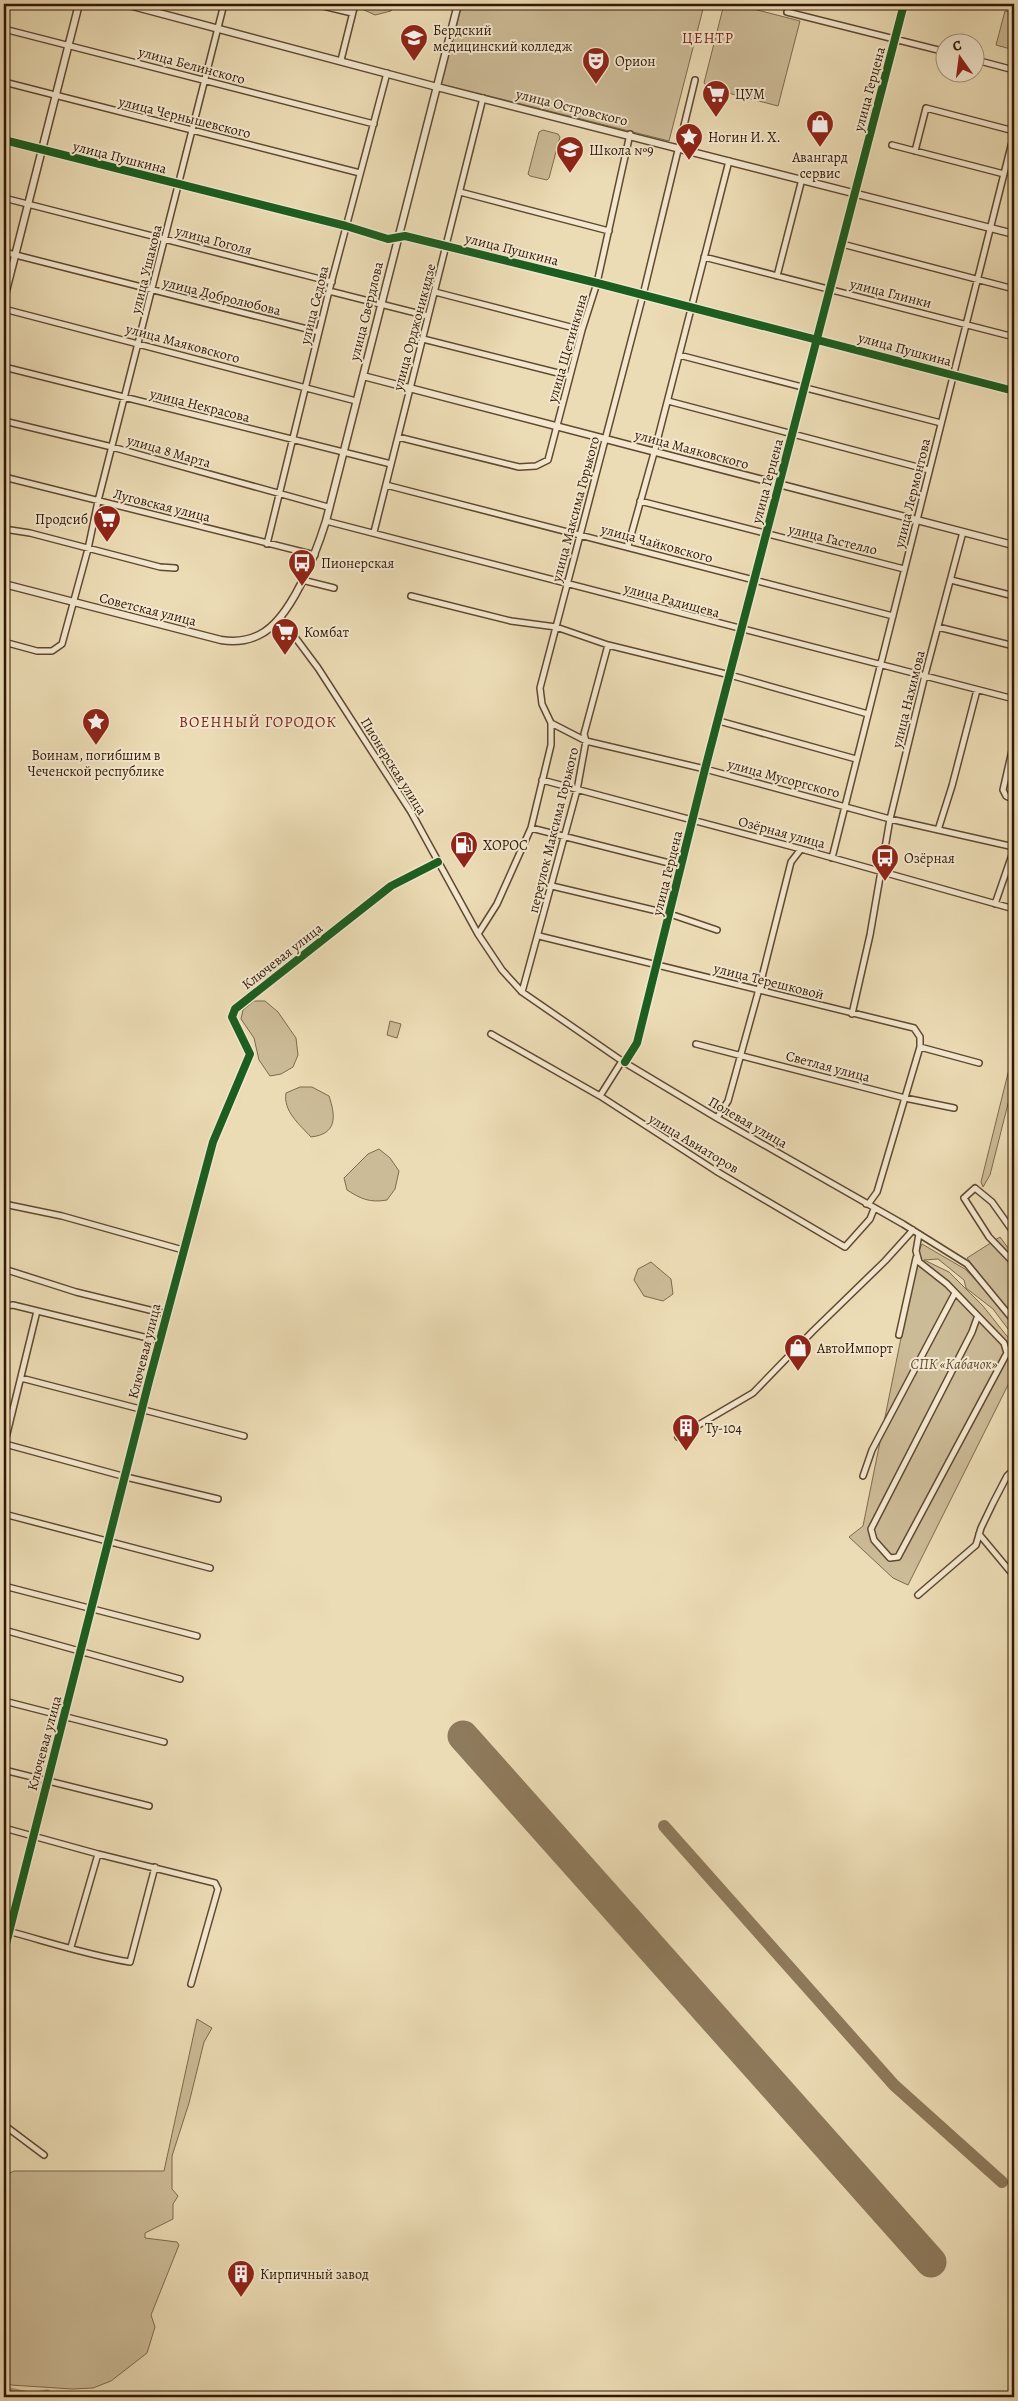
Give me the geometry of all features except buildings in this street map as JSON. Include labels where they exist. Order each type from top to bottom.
[{"type":"street","points":[[4,299],[79,4]]},
{"type":"street","name":"улица Островского","points":[[125,4],[218,27],[437,87],[630,134],[1014,234]]},
{"type":"street","name":"улица Ушакова","points":[[4,642],[37,651],[52,651],[62,644],[88,549],[98,501],[224,4]]},
{"type":"street","points":[[315,4],[352,13]]},
{"type":"street","points":[[341,60],[355,4]]},
{"type":"street","name":"улица Свердлова","points":[[280,617],[315,555],[326,520],[458,4]]},
{"type":"street","name":"улица Герцена","points":[[600,1096],[637,1043],[705,769],[904,4]]},
{"type":"street","points":[[787,12],[936,49]]},
{"type":"street","name":"улица Белинского","points":[[4,29],[69,44],[374,124]]},
{"type":"street","points":[[986,63],[1014,70]]},
{"type":"street","name":"улица Седова","points":[[267,544],[329,291],[388,73]]},
{"type":"street","name":"улица Максима Горького","points":[[478,934],[497,904],[531,828],[551,745],[551,723],[542,704],[540,688],[643,295],[695,80]]},
{"type":"street","name":"улица Чернышевского","points":[[4,82],[360,173]]},
{"type":"street","name":"улица Орджоникидзе","points":[[374,532],[483,98]]},
{"type":"street","points":[[915,151],[926,108],[1014,132]]},
{"type":"street","name":"улица Лермонтова","points":[[832,858],[1014,132]]},
{"type":"street","name":"улица Щетинкина","points":[[398,437],[529,467],[548,460],[582,330],[597,283],[630,134]]},
{"type":"street","name":"улица Пушкина","points":[[4,140],[346,226],[388,239],[405,236],[597,283],[1014,391]]},
{"type":"street","points":[[892,145],[1004,174]]},
{"type":"street","points":[[628,546],[668,401],[729,161]]},
{"type":"street","points":[[777,276],[802,179]]},
{"type":"street","points":[[460,192],[609,231]]},
{"type":"street","name":"улица Гоголя","points":[[4,198],[332,282]]},
{"type":"street","points":[[842,244],[1014,289]]},
{"type":"street","name":"улица Добролюбова","points":[[4,252],[319,332]]},
{"type":"street","name":"улица Глинки","points":[[704,257],[1014,337]]},
{"type":"street","points":[[329,291],[428,316]]},
{"type":"street","points":[[435,292],[582,330]]},
{"type":"street","name":"улица Маяковского","points":[[4,309],[356,400]]},
{"type":"street","points":[[423,339],[570,376]]},
{"type":"street","points":[[679,355],[941,423]]},
{"type":"street","name":"улица Некрасова","points":[[4,367],[124,399],[391,464]]},
{"type":"street","name":"улица Маяковского","points":[[363,376],[605,438],[654,453],[1014,544]]},
{"type":"street","points":[[668,401],[930,470]]},
{"type":"street","name":"улица 8 Марта","points":[[4,421],[112,447],[328,507]]},
{"type":"street","name":"Луговская улица","points":[[4,476],[315,555]]},
{"type":"street","name":"улица Чайковского","points":[[386,485],[628,546],[892,616]]},
{"type":"street","name":"улица Гастелло","points":[[640,501],[904,569]]},
{"type":"street","name":"улица Радищева","points":[[326,520],[742,630],[1014,699]]},
{"type":"street","points":[[4,529],[30,533],[160,567],[175,568]]},
{"type":"street","name":"улица Нахимова","points":[[852,1014],[870,935],[890,819],[925,675],[963,532]]},
{"type":"street","points":[[302,580],[334,588]]},
{"type":"street","points":[[951,580],[1014,596]]},
{"type":"street","name":"Советская улица","points":[[4,584],[73,603],[230,641],[248,639],[260,635],[280,617]]},
{"type":"street","points":[[411,596],[511,621],[556,626],[608,645],[730,675],[868,714]]},
{"type":"street","name":"Пионерская улица","points":[[280,617],[318,668],[411,812],[478,934]]},
{"type":"street","points":[[938,627],[1014,646]]},
{"type":"street","name":"переулок Максима Горького","points":[[522,992],[539,936],[576,790],[586,741],[584,734],[608,645]]},
{"type":"street","points":[[938,830],[952,786],[977,690]]},
{"type":"street","points":[[719,721],[856,760]]},
{"type":"street","name":"улица Мусоргского","points":[[551,723],[586,741],[705,769],[890,819],[1014,848]]},
{"type":"street","points":[[1014,742],[1003,790],[1006,796],[1014,800]]},
{"type":"street","name":"Озёрная улица","points":[[542,780],[693,819],[1014,909]]},
{"type":"street","points":[[531,828],[682,866]]},
{"type":"street","points":[[996,904],[1014,848]]},
{"type":"street","points":[[717,1118],[728,1101],[739,1054],[759,990],[791,862],[801,849]]},
{"type":"street","name":"Ключевая улица","points":[[4,1952],[6,1930],[64,1718],[183,1250],[213,1142],[250,1054],[232,1016],[235,1009],[391,886],[438,862]]},
{"type":"street","points":[[552,886],[670,914],[717,930]]},
{"type":"street","name":"Полевая улица","points":[[478,934],[502,970],[522,992],[624,1062],[967,1264],[1014,1321]]},
{"type":"street","name":"улица Терешковой","points":[[539,936],[914,1028],[920,1037],[920,1047]]},
{"type":"street","name":"улица Авиаторов","points":[[491,1034],[600,1096],[716,1171],[844,1246],[870,1219],[874,1209]]},
{"type":"street","name":"Светлая улица","points":[[696,1044],[906,1098],[954,1108]]},
{"type":"street","points":[[866,1204],[877,1192],[920,1047],[979,1064]]},
{"type":"street","points":[[1014,1233],[992,1202],[975,1188],[964,1198],[989,1237],[1014,1263]]},
{"type":"street","points":[[4,1204],[62,1216],[183,1250]]},
{"type":"street","points":[[678,1437],[753,1393],[885,1261],[912,1230]]},
{"type":"street","points":[[899,1335],[917,1258],[919,1234]]},
{"type":"street","points":[[917,1258],[924,1267],[947,1284],[977,1318],[1004,1343],[1007,1353],[898,1557],[890,1558],[874,1540],[871,1529],[972,1332],[977,1318]]},
{"type":"street","points":[[4,1269],[76,1292],[166,1314]]},
{"type":"street","points":[[864,1476],[872,1450],[955,1293]]},
{"type":"street","points":[[4,1306],[13,1305],[160,1341]]},
{"type":"street","points":[[37,1311],[4,1445],[218,1499]]},
{"type":"street","points":[[21,1378],[244,1436]]},
{"type":"street","points":[[918,1594],[976,1545],[1007,1476],[1014,1469]]},
{"type":"street","points":[[4,1514],[210,1568]]},
{"type":"street","points":[[980,1534],[1014,1576]]},
{"type":"street","points":[[4,1586],[197,1636]]},
{"type":"street","points":[[4,1630],[180,1679]]},
{"type":"street","points":[[4,1701],[64,1718],[164,1742]]},
{"type":"street","points":[[4,1770],[149,1806]]},
{"type":"street","points":[[4,1828],[214,1883],[218,1889],[191,1984]]},
{"type":"street","points":[[72,1947],[98,1854]]},
{"type":"street","points":[[6,1930],[72,1947],[97,1957],[130,1962],[156,1867]]},
{"type":"street","points":[[4,2124],[44,2155]]},
{"type":"green space","points":[[363,4],[393,4],[391,11],[375,15],[362,9]]},
{"type":"green space","points":[[462,4],[696,4],[696,8],[703,9],[669,141],[441,84]]},
{"type":"green space","points":[[724,4],[734,4],[800,21],[778,106],[709,88],[704,83]]},
{"type":"green space","points":[[1005,11],[1014,13],[1014,50],[996,45]]},
{"type":"green space","points":[[543,130],[558,134],[560,137],[547,180],[528,174],[539,132]]},
{"type":"green space","points":[[254,1001],[265,1001],[278,1012],[296,1038],[298,1055],[293,1067],[281,1074],[270,1076],[259,1060],[254,1038],[241,1019],[243,1010]]},
{"type":"green space","points":[[390,1021],[401,1024],[397,1038],[387,1035]]},
{"type":"green space","points":[[1014,1049],[1014,1080],[990,1175],[983,1187],[981,1182]]},
{"type":"green space","points":[[300,1087],[312,1087],[329,1096],[333,1111],[332,1123],[326,1132],[320,1135],[311,1137],[289,1111],[286,1093]]},
{"type":"green space","points":[[379,1149],[390,1158],[399,1171],[395,1189],[387,1200],[371,1201],[347,1190],[344,1178],[368,1154]]},
{"type":"green space","points":[[1000,1237],[1014,1256],[1014,1317],[967,1258]]},
{"type":"green space","name":"СПК «Кабачок»","points":[[922,1244],[965,1269],[992,1297],[1014,1327],[1014,1337],[993,1309],[966,1288],[964,1280],[938,1259],[924,1260],[949,1272],[983,1306],[1014,1345],[1014,1373],[908,1585],[893,1578],[849,1537],[863,1526],[902,1333],[915,1256],[920,1258],[918,1253]]},
{"type":"green space","points":[[651,1262],[671,1279],[673,1294],[663,1301],[644,1296],[634,1280],[638,1269]]},
{"type":"green space","points":[[197,2019],[212,2028],[204,2042],[189,2103],[172,2156],[172,2189],[178,2196],[173,2204],[173,2219],[145,2233],[145,2238],[177,2242],[179,2245],[151,2315],[155,2327],[147,2353],[111,2381],[93,2388],[72,2389],[11,2385],[4,2382],[4,2176],[14,2171],[164,2171]]},
{"type":"waterway","points":[[4,2391],[33,2397],[47,2394],[50,2397]]},
{"type":"taxiway","points":[[664,1826],[894,2085],[1002,2182]]},
{"type":"runway","points":[[463,1736],[931,2262]]},
{"type":"cycle path","points":[[625,1062],[637,1043],[705,769],[904,4]]},
{"type":"cycle path","points":[[4,140],[346,226],[388,239],[405,236],[597,283],[1014,391]]},
{"type":"cycle path","points":[[4,1952],[149,1381],[213,1142],[250,1054],[232,1017],[235,1009],[391,886],[438,862]]},
{"type":"place","name":"Бердский медицинский колледж","points":[[414,62]]},
{"type":"place","name":"Орион","points":[[596,85]]},
{"type":"place","name":"ЦУМ","points":[[716,118]]},
{"type":"place","name":"Авангард сервис","points":[[820,148]]},
{"type":"place","name":"Ногин И. Х.","points":[[689,161]]},
{"type":"place","name":"Школа №9","points":[[570,174]]},
{"type":"place","name":"Продсиб","points":[[107,543]]},
{"type":"place","name":"Пионерская","points":[[302,587]]},
{"type":"place","name":"Комбат","points":[[285,656]]},
{"type":"place","name":"Воинам, погибшим в Чеченской республике","points":[[96,746]]},
{"type":"place","name":"ХОРОС","points":[[464,869]]},
{"type":"place","name":"Озёрная","points":[[885,882]]},
{"type":"place","name":"АвтоИмпорт","points":[[798,1372]]},
{"type":"place","name":"Ту-104","points":[[686,1452]]},
{"type":"place","name":"Кирпичный завод","points":[[241,2298]]},
{"type":"district","name":"ЦЕНТР","points":[[708,38]]},
{"type":"district","name":"ВОЕННЫЙ ГОРОДОК","points":[[258,722]]}]
